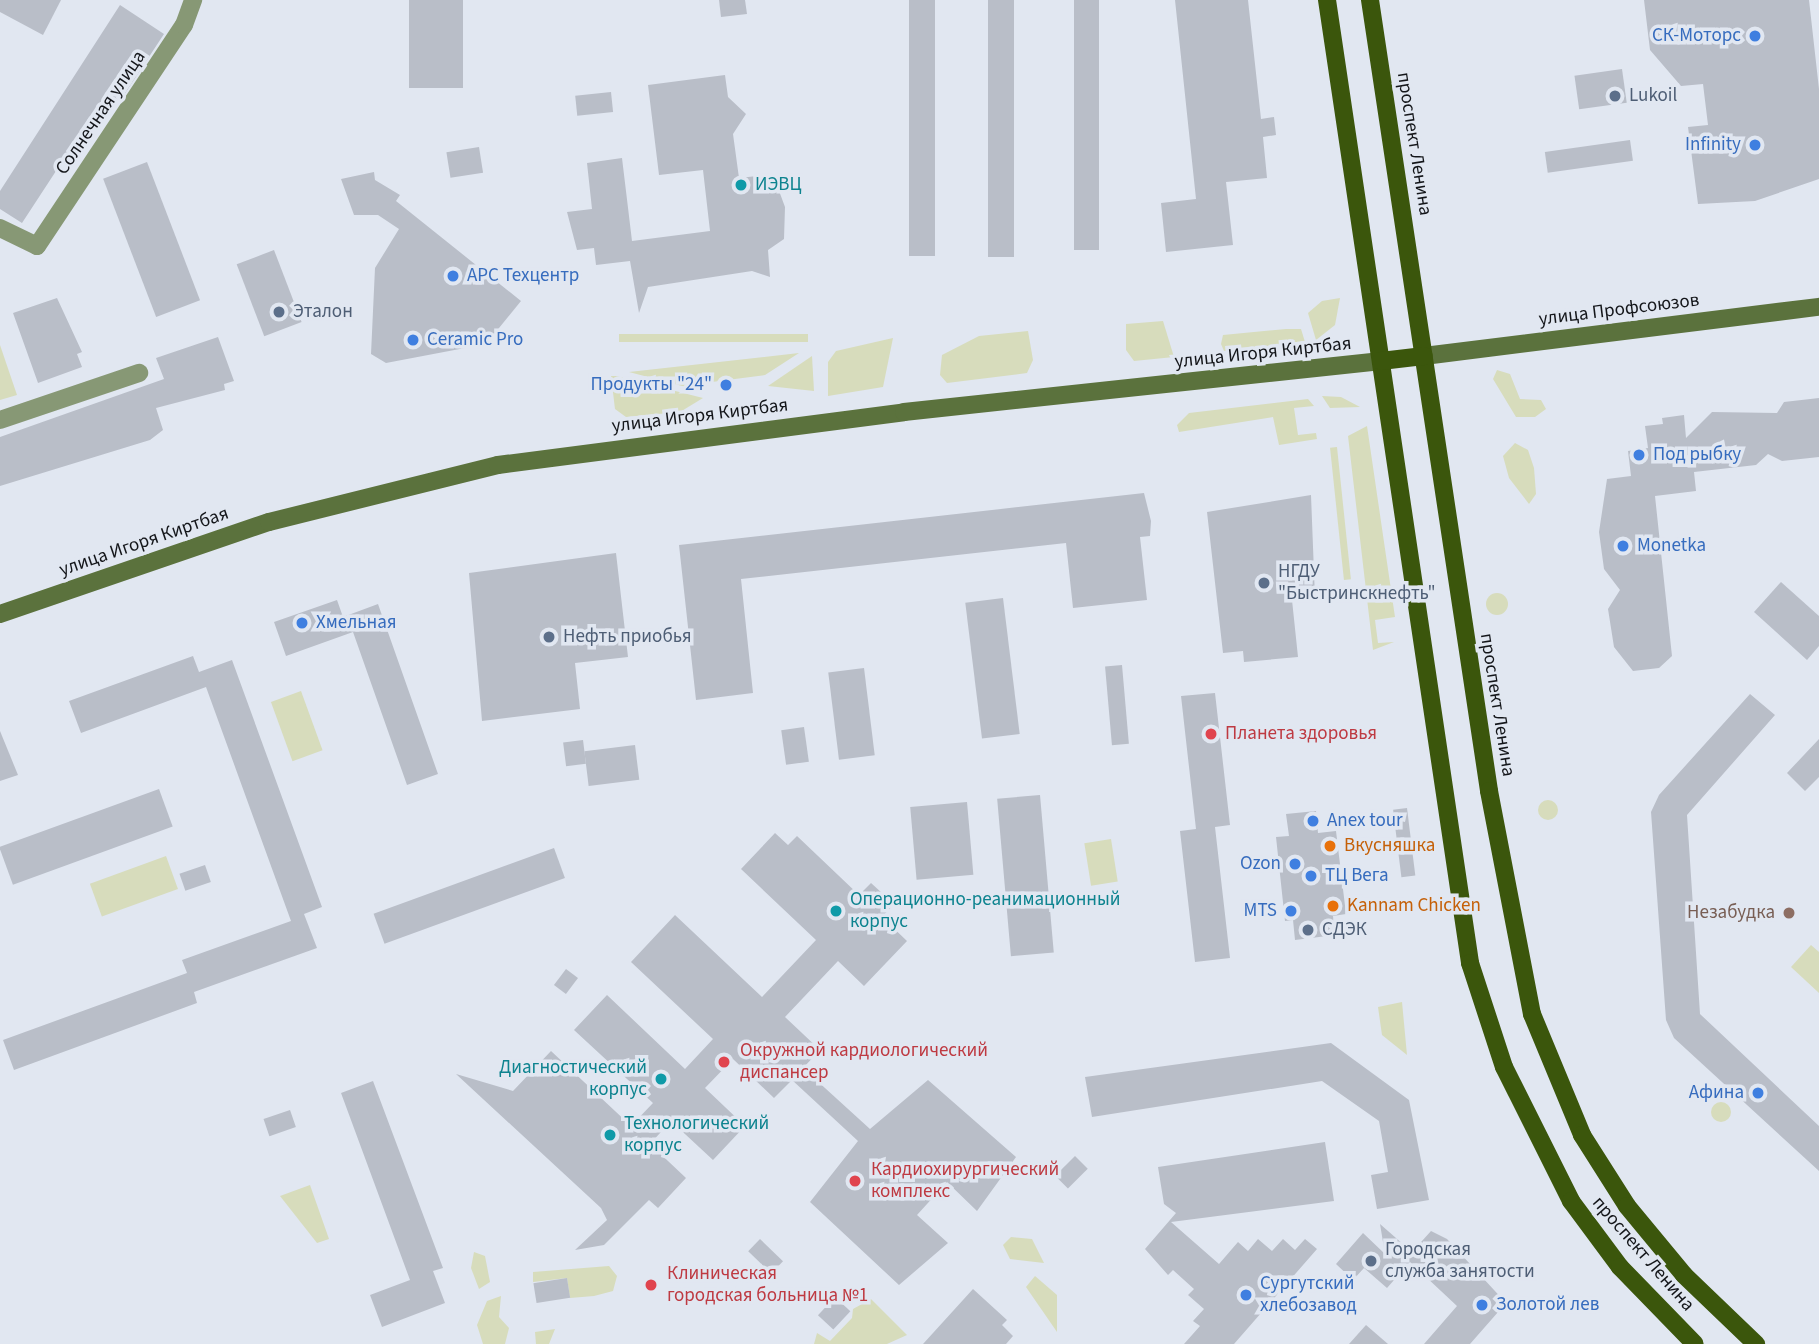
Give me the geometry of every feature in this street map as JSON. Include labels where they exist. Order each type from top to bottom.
[{"type":"main road","name":"проспект Ленина","points":[[1327,0],[1460,911],[1486,1015],[1525,1116],[1571,1201],[1620,1266],[1695,1344]]},
{"type":"main road","name":"проспект Ленина","points":[[1370,0],[1489,791],[1532,1014],[1581,1135],[1627,1206],[1684,1275],[1756,1344]]},
{"type":"main road","name":"улица Профсоюзов","points":[[1424,356],[1819,307]]},
{"type":"main road","name":"улица Игоря Киртбая","points":[[0,614],[269,522],[498,465],[891,413],[1424,356]]},
{"type":"street","name":"Солнечная улица","points":[[0,228],[37,246],[184,26],[193,0]]},
{"type":"street","points":[[0,420],[139,373]]},
{"type":"green space","points":[[1340,298],[1335,325],[1316,340],[1308,313],[1322,301]]},
{"type":"green space","points":[[1163,321],[1174,357],[1134,361],[1126,350],[1126,324]]},
{"type":"green space","points":[[1301,329],[1305,342],[1224,351],[1221,344],[1223,335]]},
{"type":"green space","points":[[1028,331],[1033,360],[1027,373],[947,383],[940,375],[942,355],[979,336]]},
{"type":"green space","points":[[619,334],[808,334],[808,342],[619,342]]},
{"type":"green space","points":[[893,338],[883,387],[828,396],[828,362],[836,351]]},
{"type":"green space","points":[[0,345],[17,395],[0,400]]},
{"type":"green space","points":[[799,353],[765,375],[704,383],[705,392],[629,372]]},
{"type":"green space","points":[[812,356],[814,391],[768,386]]},
{"type":"green space","points":[[1497,370],[1510,374],[1520,399],[1541,400],[1546,409],[1535,417],[1516,417],[1493,379]]},
{"type":"green space","points":[[611,376],[703,398],[680,412],[626,417],[615,409]]},
{"type":"green space","points":[[1322,396],[1341,397],[1360,407],[1330,408]]},
{"type":"green space","points":[[1308,399],[1314,406],[1294,408],[1298,435],[1316,433],[1317,439],[1279,445],[1273,417],[1179,432],[1177,425],[1189,413]]},
{"type":"green space","points":[[1367,426],[1395,617],[1375,620],[1378,643],[1394,642],[1373,650],[1348,436]]},
{"type":"green space","points":[[1515,443],[1528,450],[1534,468],[1536,494],[1529,504],[1509,478],[1503,456]]},
{"type":"green space","points":[[1337,447],[1351,579],[1344,580],[1330,448]]},
{"type":"green space","points":[[1493,593],[1501,593],[1508,600],[1508,608],[1501,615],[1493,615],[1486,608],[1486,600]]},
{"type":"green space","points":[[301,691],[323,750],[292,761],[271,702]]},
{"type":"green space","points":[[1548,800],[1555,803],[1558,810],[1555,817],[1548,820],[1541,817],[1538,810],[1541,803]]},
{"type":"green space","points":[[1111,839],[1118,881],[1091,886],[1084,843]]},
{"type":"green space","points":[[166,856],[178,889],[102,917],[90,884]]},
{"type":"green space","points":[[1811,945],[1819,952],[1819,993],[1791,967]]},
{"type":"green space","points":[[1402,1002],[1407,1055],[1382,1035],[1378,1007]]},
{"type":"green space","points":[[1721,1102],[1728,1105],[1731,1112],[1728,1119],[1721,1122],[1714,1119],[1711,1112],[1714,1105]]},
{"type":"green space","points":[[310,1185],[329,1239],[317,1243],[280,1196]]},
{"type":"green space","points":[[1011,1237],[1032,1239],[1044,1263],[1010,1259],[1003,1245]]},
{"type":"green space","points":[[474,1252],[485,1256],[490,1282],[479,1289],[471,1268]]},
{"type":"green space","points":[[609,1266],[617,1276],[613,1291],[594,1296],[570,1298],[567,1278],[533,1282],[533,1272]]},
{"type":"green space","points":[[1035,1276],[1057,1295],[1057,1332],[1026,1287]]},
{"type":"green space","points":[[501,1296],[499,1317],[509,1328],[505,1344],[483,1344],[477,1325],[487,1301]]},
{"type":"green space","points":[[871,1299],[907,1335],[887,1344],[814,1344],[817,1333],[830,1341],[852,1318],[853,1309]]},
{"type":"green space","points":[[555,1329],[549,1344],[536,1344],[535,1332]]},
{"type":"building","points":[[0,0],[61,0],[43,35],[0,12]]},
{"type":"building","points":[[409,0],[463,0],[463,88],[409,88]]},
{"type":"building","points":[[719,0],[745,0],[747,14],[721,17]]},
{"type":"building","points":[[909,0],[935,0],[935,256],[909,256]]},
{"type":"building","points":[[988,0],[1014,0],[1014,257],[988,257]]},
{"type":"building","points":[[1074,0],[1099,0],[1099,250],[1074,250]]},
{"type":"building","points":[[1175,0],[1248,0],[1261,119],[1274,117],[1276,135],[1263,137],[1267,178],[1226,182],[1233,245],[1166,252],[1161,203],[1196,199]]},
{"type":"building","points":[[1644,0],[1809,0],[1819,89],[1819,179],[1755,201],[1698,204],[1688,127],[1708,125],[1703,84],[1681,86],[1650,50]]},
{"type":"building","points":[[120,5],[164,34],[120,101],[107,93],[22,223],[0,209],[0,191]]},
{"type":"building","points":[[1622,69],[1627,103],[1579,109],[1574,76]]},
{"type":"building","name":"ИЭВЦ","points":[[725,75],[728,97],[746,114],[733,134],[739,178],[767,175],[775,180],[785,207],[784,239],[768,250],[770,277],[752,271],[648,287],[639,313],[630,261],[596,265],[594,248],[577,250],[567,212],[592,209],[587,163],[622,158],[632,241],[710,231],[703,170],[659,175],[648,85]]},
{"type":"building","points":[[611,92],[613,112],[577,116],[575,96]]},
{"type":"building","points":[[1630,140],[1633,161],[1548,173],[1545,152]]},
{"type":"building","points":[[479,147],[483,173],[450,178],[446,152]]},
{"type":"building","points":[[147,162],[200,300],[156,317],[103,179]]},
{"type":"building","points":[[374,172],[375,180],[400,195],[396,201],[521,301],[486,344],[386,363],[371,354],[375,268],[399,229],[378,215],[354,215],[341,179]]},
{"type":"building","points":[[274,250],[302,322],[264,336],[237,264]]},
{"type":"building","points":[[57,298],[82,352],[77,354],[82,367],[38,383],[13,313]]},
{"type":"building","points":[[218,337],[234,381],[224,384],[225,390],[156,408],[163,430],[150,440],[0,486],[0,437],[164,379],[156,358]]},
{"type":"building","points":[[1819,398],[1819,457],[1782,461],[1768,454],[1756,465],[1694,472],[1696,491],[1655,496],[1672,656],[1659,668],[1633,671],[1614,647],[1608,609],[1620,590],[1604,569],[1599,532],[1607,479],[1631,476],[1628,451],[1648,448],[1645,426],[1663,424],[1662,418],[1684,415],[1686,438],[1712,412],[1777,413],[1784,402]]},
{"type":"building","points":[[1144,493],[1151,521],[1150,536],[1140,537],[1147,600],[1073,608],[1066,543],[741,579],[753,693],[696,700],[679,545]]},
{"type":"building","name":"НГДУ \"Быстринскнефть\"","points":[[1311,495],[1315,598],[1292,600],[1298,657],[1244,662],[1243,651],[1223,653],[1207,512]]},
{"type":"building","name":"Нефть приобья","points":[[616,553],[628,657],[575,663],[580,709],[482,721],[469,573]]},
{"type":"building","points":[[1781,582],[1819,616],[1819,646],[1807,660],[1754,612]]},
{"type":"building","points":[[1003,598],[1020,734],[982,739],[965,603]]},
{"type":"building","points":[[337,600],[343,617],[378,604],[438,774],[407,785],[353,632],[286,656],[274,622]]},
{"type":"building","points":[[193,656],[199,672],[232,660],[322,907],[304,914],[317,948],[194,992],[197,1003],[14,1070],[3,1040],[187,973],[182,960],[291,921],[206,687],[81,733],[69,701]]},
{"type":"building","points":[[1122,665],[1129,744],[1112,745],[1105,666]]},
{"type":"building","points":[[864,668],[875,755],[839,760],[828,672]]},
{"type":"building","points":[[1215,693],[1230,825],[1215,827],[1230,958],[1195,962],[1180,831],[1196,829],[1181,696]]},
{"type":"building","points":[[1750,694],[1775,715],[1687,815],[1700,1014],[1819,1126],[1819,1171],[1674,1038],[1666,1020],[1651,812],[1659,795]]},
{"type":"building","points":[[804,727],[809,762],[786,765],[781,730]]},
{"type":"building","points":[[0,731],[18,775],[0,781]]},
{"type":"building","points":[[1819,739],[1819,777],[1805,791],[1787,773]]},
{"type":"building","points":[[583,740],[586,764],[566,766],[563,742]]},
{"type":"building","points":[[635,745],[639,780],[589,786],[584,751]]},
{"type":"building","points":[[159,789],[173,827],[13,885],[0,847]]},
{"type":"building","points":[[1040,795],[1054,952],[1011,956],[997,799]]},
{"type":"building","points":[[967,802],[973,875],[917,880],[910,807]]},
{"type":"building","points":[[1407,808],[1415,875],[1401,877],[1393,810]]},
{"type":"building","name":"ТЦ Вега","points":[[1316,811],[1318,833],[1336,831],[1346,914],[1333,916],[1335,935],[1295,940],[1293,920],[1285,921],[1276,837],[1289,836],[1286,814]]},
{"type":"building","points":[[775,833],[788,845],[797,836],[859,895],[871,883],[894,904],[882,917],[907,941],[864,986],[838,961],[785,1017],[820,1050],[803,1068],[870,1129],[928,1080],[1016,1157],[977,1211],[947,1182],[917,1215],[948,1243],[899,1285],[810,1202],[858,1141],[792,1080],[774,1098],[733,1059],[705,1088],[745,1126],[713,1160],[671,1121],[650,1144],[686,1178],[658,1208],[649,1200],[604,1245],[575,1250],[607,1220],[601,1208],[456,1074],[513,1091],[551,1051],[631,1126],[653,1103],[574,1030],[607,995],[685,1069],[713,1039],[631,962],[675,915],[762,997],[816,940],[741,869]]},
{"type":"building","points":[[554,848],[565,878],[385,944],[374,914]]},
{"type":"building","points":[[205,865],[211,882],[185,891],[179,874]]},
{"type":"building","points":[[566,969],[578,978],[566,994],[554,985]]},
{"type":"building","points":[[1331,1043],[1409,1100],[1429,1200],[1377,1209],[1371,1175],[1388,1172],[1379,1121],[1322,1081],[1092,1117],[1085,1077]]},
{"type":"building","points":[[373,1081],[443,1268],[433,1271],[445,1303],[382,1327],[370,1295],[410,1280],[341,1093]]},
{"type":"building","points":[[290,1110],[296,1127],[269,1136],[264,1119]]},
{"type":"building","points":[[1325,1142],[1334,1201],[1171,1222],[1219,1264],[1238,1242],[1248,1251],[1258,1239],[1272,1251],[1283,1239],[1295,1250],[1305,1239],[1317,1249],[1234,1344],[1184,1344],[1200,1326],[1193,1321],[1204,1309],[1188,1295],[1194,1289],[1173,1270],[1168,1275],[1145,1249],[1176,1213],[1164,1204],[1158,1167]]},
{"type":"building","points":[[1075,1156],[1088,1169],[1068,1189],[1055,1176]]},
{"type":"building","points":[[1380,1224],[1412,1252],[1431,1231],[1447,1239],[1506,1303],[1470,1344],[1424,1344],[1457,1306],[1410,1262],[1387,1288],[1364,1268],[1353,1280],[1336,1264],[1363,1233],[1385,1254]]},
{"type":"building","points":[[760,1239],[783,1261],[771,1273],[748,1251]]},
{"type":"building","points":[[567,1278],[570,1298],[537,1303],[533,1283]]},
{"type":"building","points":[[973,1289],[1007,1320],[1002,1325],[1013,1336],[1006,1344],[923,1344]]},
{"type":"building","points":[[835,1297],[850,1311],[833,1330],[818,1315]]},
{"type":"building","points":[[1366,1325],[1388,1344],[1349,1344]]},
{"type":"place","name":"СК-Моторс","points":[[1755,36]]},
{"type":"place","name":"Lukoil","points":[[1615,96]]},
{"type":"place","name":"Infinity","points":[[1755,145]]},
{"type":"place","name":"ИЭВЦ","points":[[741,185]]},
{"type":"place","name":"АРС Техцентр","points":[[453,276]]},
{"type":"place","name":"Эталон","points":[[279,312]]},
{"type":"place","name":"Ceramic Pro","points":[[413,340]]},
{"type":"place","name":"Продукты \"24\"","points":[[726,385]]},
{"type":"place","name":"Под рыбку","points":[[1639,455]]},
{"type":"place","name":"Monetka","points":[[1623,546]]},
{"type":"place","name":"НГДУ \"Быстринскнефть\"","points":[[1264,583]]},
{"type":"place","name":"Хмельная","points":[[302,623]]},
{"type":"place","name":"Нефть приобья","points":[[549,637]]},
{"type":"place","name":"Планета здоровья","points":[[1211,734]]},
{"type":"place","name":"Anex tour","points":[[1313,821]]},
{"type":"place","name":"Вкусняшка","points":[[1330,846]]},
{"type":"place","name":"Ozon","points":[[1295,864]]},
{"type":"place","name":"ТЦ Вега","points":[[1311,876]]},
{"type":"place","name":"Kannam Chicken","points":[[1333,906]]},
{"type":"place","name":"Операционно-реанимационный корпус","points":[[836,911]]},
{"type":"place","name":"MTS","points":[[1291,911]]},
{"type":"place","name":"Незабудка","points":[[1789,913]]},
{"type":"place","name":"СДЭК","points":[[1308,930]]},
{"type":"place","name":"Окружной кардиологический диспансер","points":[[724,1062]]},
{"type":"place","name":"Диагностический корпус","points":[[661,1079]]},
{"type":"place","name":"Афина","points":[[1758,1093]]},
{"type":"place","name":"Технологический корпус","points":[[610,1135]]},
{"type":"place","name":"Кардиохирургический комплекс","points":[[855,1181]]},
{"type":"place","name":"Городская служба занятости","points":[[1371,1261]]},
{"type":"place","name":"Клиническая городская больница №1","points":[[651,1285]]},
{"type":"place","name":"Сургутский хлебозавод","points":[[1246,1295]]},
{"type":"place","name":"Золотой лев","points":[[1482,1305]]}]
